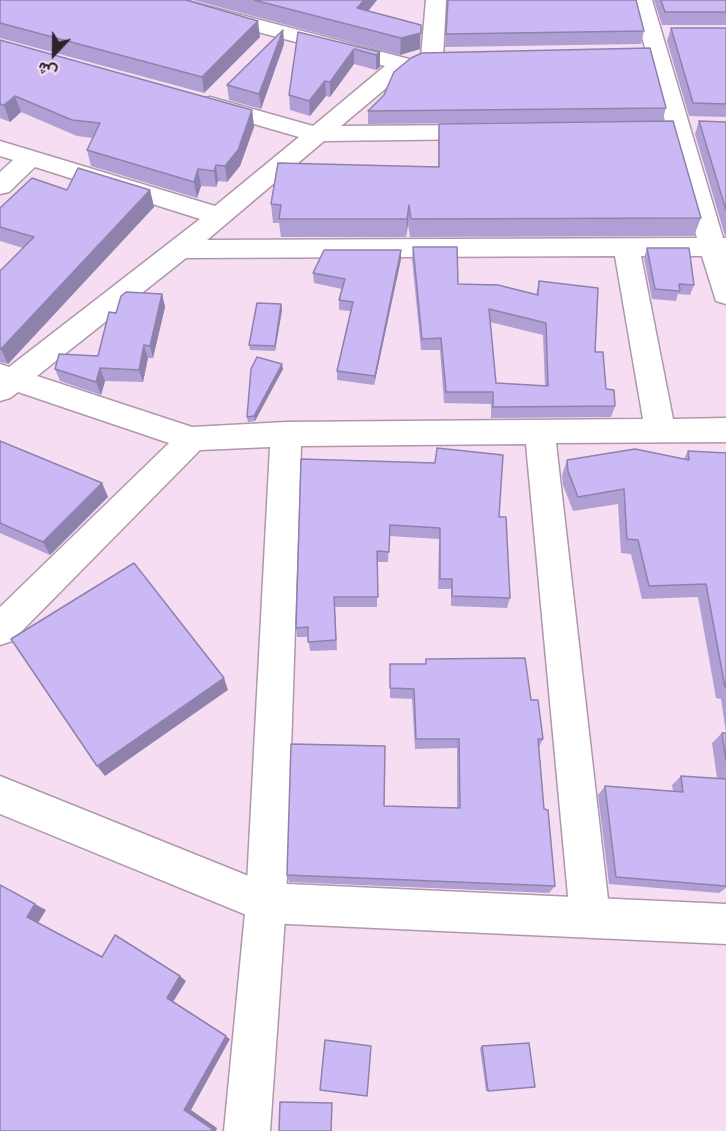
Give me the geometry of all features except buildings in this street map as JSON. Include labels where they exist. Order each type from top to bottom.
[{"type":"street","points":[[161,0],[205,5],[271,41],[401,64]]},
{"type":"street","points":[[4,381],[180,249],[401,64],[418,58],[442,56],[436,0]]},
{"type":"street","points":[[642,0],[677,128],[719,247],[726,294]]},
{"type":"street","points":[[208,96],[316,134],[503,132]]},
{"type":"street","points":[[0,148],[218,216]]},
{"type":"street","points":[[0,186],[30,158]]},
{"type":"street","points":[[626,247],[660,431]]},
{"type":"street","points":[[180,249],[719,247]]},
{"type":"street","points":[[4,381],[192,438],[286,434],[726,430]]},
{"type":"street","points":[[540,431],[590,917]]},
{"type":"street","points":[[247,1131],[266,903],[286,434]]},
{"type":"street","points":[[0,630],[192,438]]},
{"type":"street","points":[[0,795],[266,903],[726,924]]}]
